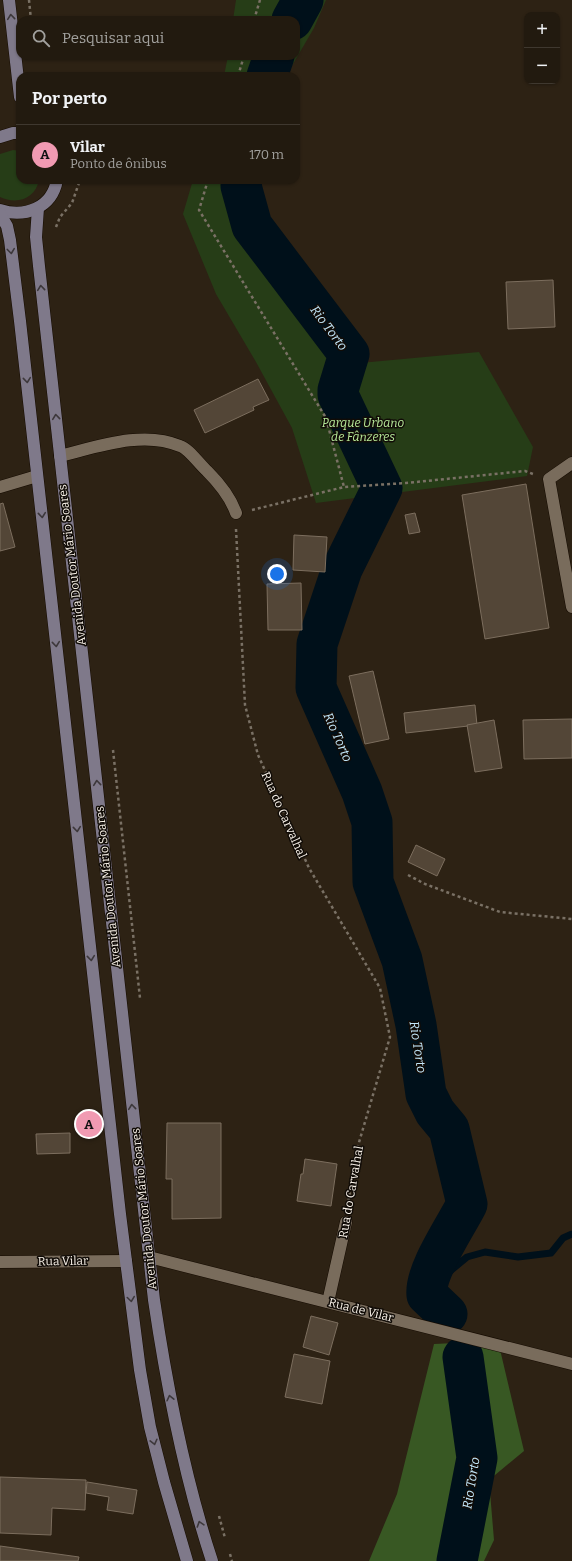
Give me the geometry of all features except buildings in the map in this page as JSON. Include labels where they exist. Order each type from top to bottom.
[{"type":"main road","points":[[9,0],[17,72]]},
{"type":"main road","points":[[0,137],[16,133]]},
{"type":"main road","points":[[0,210],[11,214],[25,213],[38,208],[49,199],[56,184]]},
{"type":"main road","name":"Avenida Doutor Mário Soares","points":[[38,208],[36,237],[149,1257],[166,1382],[196,1514],[212,1561]]},
{"type":"main road","name":"Avenida Doutor Mário Soares","points":[[0,214],[7,226],[10,240],[126,1261],[150,1427],[187,1561]]},
{"type":"street","points":[[60,456],[106,445],[142,440],[159,441],[182,446],[218,482],[232,502],[236,513]]},
{"type":"street","points":[[572,463],[549,479],[572,607]]},
{"type":"street","points":[[0,487],[37,476]]},
{"type":"street","name":"Rua do Carvalhal","points":[[328,1302],[346,1222]]},
{"type":"street","name":"Rua de Vilar","points":[[149,1257],[572,1364]]},
{"type":"street","name":"Rua Vilar","points":[[0,1262],[126,1261]]},
{"type":"path","points":[[29,0],[31,16]]},
{"type":"path","points":[[255,16],[260,0]]},
{"type":"path","points":[[239,72],[243,60]]},
{"type":"path","points":[[55,232],[55,227],[60,217],[72,203],[79,184]]},
{"type":"path","points":[[207,184],[199,210],[326,418],[344,487]]},
{"type":"path","points":[[255,510],[344,487],[406,483],[525,471],[549,479]]},
{"type":"path","name":"Rua do Carvalhal","points":[[236,513],[245,705],[258,755],[308,868],[380,988],[390,1037],[355,1156],[346,1222]]},
{"type":"path","points":[[408,875],[425,884],[500,912],[572,919]]},
{"type":"path","points":[[216,1509],[227,1545]]},
{"type":"path","points":[[230,1552],[232,1561]]},
{"type":"green space","points":[[236,0],[326,0],[314,28],[300,52],[300,16],[234,16]]},
{"type":"green space","points":[[227,60],[295,60],[288,72],[225,72]]},
{"type":"green space","points":[[16,150],[16,184],[38,184],[34,192],[29,196],[19,200],[0,197],[0,154]]},
{"type":"green space","name":"Parque Urbano de Fânzeres","points":[[192,184],[255,184],[273,231],[360,363],[479,352],[533,447],[527,476],[316,503],[292,428],[256,362],[216,294],[183,214]]},
{"type":"green space","points":[[498,1341],[524,1451],[489,1480],[494,1540],[484,1561],[369,1561],[397,1494],[434,1344]]},
{"type":"waterway","name":"Rio Torto","points":[[294,16],[303,0]]},
{"type":"waterway","name":"Rio Torto","points":[[268,72],[273,60]]},
{"type":"waterway","name":"Rio Torto","points":[[241,184],[252,226],[349,354],[338,390],[338,395],[382,488],[342,569],[317,644],[316,688],[362,792],[372,822],[373,882],[402,960],[416,1025],[426,1094],[435,1112],[449,1129],[467,1204],[435,1262],[427,1285],[427,1295],[447,1314]]},
{"type":"waterway","points":[[435,1302],[436,1289],[443,1277],[467,1257],[485,1252],[518,1257],[551,1253],[563,1238],[572,1234]]},
{"type":"waterway","name":"Rio Torto","points":[[457,1561],[477,1458],[463,1357]]},
{"type":"place","name":"Vilar","points":[[89,1124]]}]
